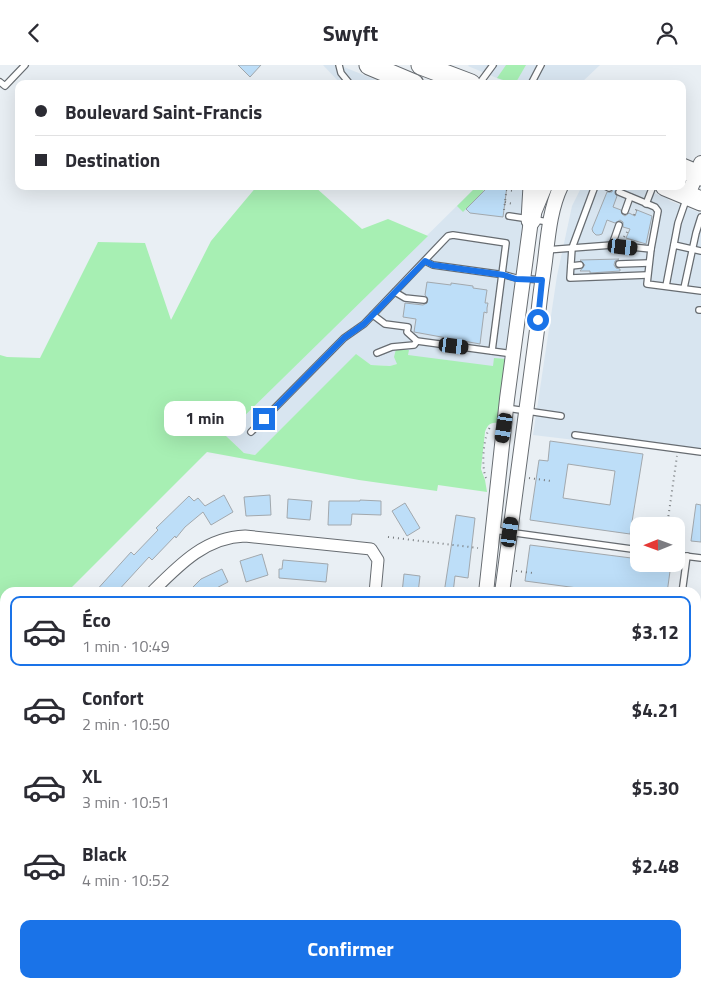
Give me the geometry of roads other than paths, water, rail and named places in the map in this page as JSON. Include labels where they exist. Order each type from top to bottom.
[{"type":"highway","points":[[369,65],[405,80]]},
{"type":"highway","points":[[420,65],[460,80]]},
{"type":"highway","points":[[531,220],[533,190]]},
{"type":"street","points":[[487,587],[506,408],[531,220],[543,190]]},
{"type":"street","points":[[503,587],[538,330],[538,309],[546,250],[550,223],[559,190]]},
{"type":"street","points":[[157,587],[192,555],[210,544],[226,537],[254,536],[364,548],[374,551],[378,560],[376,587]]},
{"type":"lane","points":[[339,65],[341,73],[347,80]]},
{"type":"lane","points":[[482,80],[493,65]]},
{"type":"lane","points":[[533,80],[541,65]]},
{"type":"lane","points":[[0,82],[5,86],[22,66]]},
{"type":"lane","points":[[666,286],[681,213],[696,181]]},
{"type":"lane","points":[[594,190],[572,248],[570,278],[647,275]]},
{"type":"lane","points":[[646,203],[651,190]]},
{"type":"lane","points":[[619,192],[646,203],[658,211],[647,284],[701,291]]},
{"type":"lane","points":[[625,211],[630,197]]},
{"type":"lane","points":[[506,217],[550,223]]},
{"type":"lane","points":[[684,288],[701,217]]},
{"type":"lane","points":[[612,245],[619,225]]},
{"type":"lane","points":[[251,432],[344,338],[364,324],[448,236],[506,243],[492,351]]},
{"type":"lane","points":[[546,250],[612,245],[651,249]]},
{"type":"lane","points":[[674,245],[701,251]]},
{"type":"lane","points":[[425,261],[433,265],[523,279],[542,280]]},
{"type":"lane","points":[[619,264],[649,263]]},
{"type":"lane","points":[[570,266],[580,265]]},
{"type":"lane","points":[[395,292],[406,298],[424,300]]},
{"type":"lane","points":[[373,315],[385,324],[408,327],[407,332],[417,341],[513,355]]},
{"type":"lane","points":[[377,353],[392,347],[414,345],[417,341]]},
{"type":"lane","points":[[506,408],[561,416]]},
{"type":"lane","points":[[575,435],[701,452]]},
{"type":"lane","points":[[493,530],[630,549]]},
{"type":"lane","points":[[683,587],[687,556],[701,558]]}]
